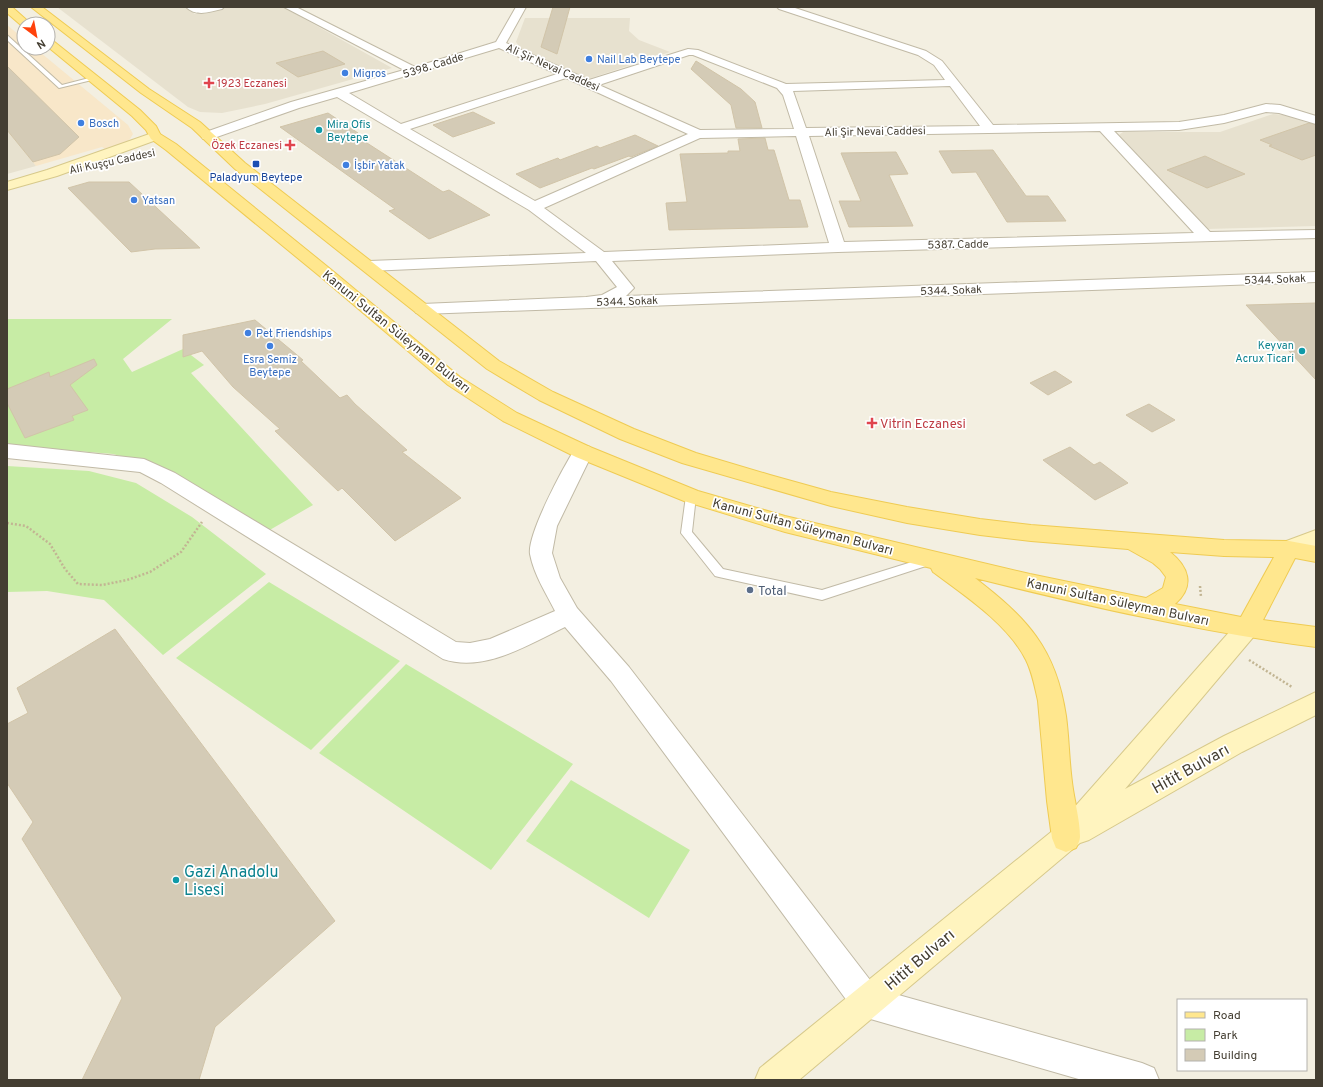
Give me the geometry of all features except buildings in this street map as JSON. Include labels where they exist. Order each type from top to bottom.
[{"type":"main road","name":"Kanuni Sultan Süleyman Bulvarı","points":[[36,7],[150,94],[182,138],[328,275],[454,381],[510,417],[583,452],[691,496],[785,524],[1030,583],[1247,628],[1316,637]]},
{"type":"main road","points":[[7,8],[16,16]]},
{"type":"main road","name":"Kanuni Sultan Süleyman Bulvarı","points":[[56,49],[136,113],[152,129],[155,136],[182,138],[240,166],[369,266],[472,349],[519,381],[602,423],[689,458],[824,497],[907,515],[980,527],[1032,533],[1224,548],[1289,549],[1316,554]]},
{"type":"main road","name":"Ali Kuşçu Caddesi","points":[[7,186],[52,173],[155,136]]},
{"type":"main road","name":"Ali Kuşçu Caddesi","points":[[52,173],[92,167],[135,157]]},
{"type":"main road","points":[[1247,628],[1289,549],[1316,538]]},
{"type":"main road","points":[[1127,540],[1155,552],[1169,563],[1176,575],[1176,586],[1170,595],[1149,607]]},
{"type":"main road","points":[[932,560],[987,601],[1008,619],[1035,654],[1046,680],[1052,707],[1058,782],[1066,838]]},
{"type":"main road","name":"Hitit Bulvarı","points":[[772,1080],[1066,838],[1247,628]]},
{"type":"main road","name":"Hitit Bulvarı","points":[[1066,838],[1233,744],[1316,703]]},
{"type":"street","points":[[191,7],[200,11],[219,7]]},
{"type":"street","points":[[289,7],[414,71]]},
{"type":"street","points":[[500,44],[521,7]]},
{"type":"street","points":[[782,7],[922,53],[938,63],[952,83],[990,130]]},
{"type":"street","name":"5398. Cadde","points":[[182,138],[295,104],[414,71],[500,44]]},
{"type":"street","name":"Ali Şir Nevai Caddesi","points":[[500,44],[698,134],[1179,126],[1224,119],[1266,108],[1280,109],[1316,120]]},
{"type":"street","points":[[589,84],[688,52],[694,52],[774,83],[783,88],[789,94],[838,247]]},
{"type":"street","points":[[400,128],[568,74]]},
{"type":"street","points":[[783,88],[952,83]]},
{"type":"street","points":[[338,92],[534,207],[600,256],[626,288],[619,295],[606,299],[586,302],[422,309]]},
{"type":"street","points":[[1104,128],[1206,237]]},
{"type":"street","points":[[534,207],[698,134]]},
{"type":"street","name":"5387. Cadde","points":[[369,266],[838,247],[1316,234]]},
{"type":"street","name":"5344. Sokak","points":[[586,302],[1316,277]]},
{"type":"street","points":[[7,451],[144,466],[168,478],[213,505],[452,652],[470,653],[493,649],[569,615]]},
{"type":"street","points":[[583,452],[546,526],[541,553],[549,578],[569,615],[620,674],[867,1002],[1142,1080]]},
{"type":"lane","points":[[7,37],[43,72],[61,87],[93,79]]},
{"type":"lane","points":[[691,496],[686,533],[720,573],[822,596],[932,560]]},
{"type":"path","points":[[7,523],[26,526],[50,544],[65,569],[78,584],[102,585],[127,580],[150,572],[181,552],[196,534],[213,505]]},
{"type":"path","points":[[1248,660],[1292,687]]},
{"type":"shaded area","points":[[57,7],[184,7],[195,14],[224,7],[283,7],[392,68],[265,104],[222,113],[200,112],[188,107]]},
{"type":"shaded area","points":[[525,18],[630,18],[629,31],[639,40],[670,52],[588,79],[521,49],[516,42]]},
{"type":"shaded area","points":[[7,25],[16,32],[16,56],[45,56],[128,125],[133,134],[126,143],[105,149],[102,147],[36,166],[8,131],[7,132]]},
{"type":"shaded area","points":[[1273,114],[1286,115],[1316,126],[1316,226],[1207,229],[1119,135],[1123,132],[1220,132]]},
{"type":"shaded area","points":[[8,131],[36,166],[7,174]]},
{"type":"green space","points":[[7,319],[172,319],[123,359],[132,372],[183,349],[204,365],[191,373],[313,505],[268,531],[151,464],[113,454],[7,445]]},
{"type":"green space","points":[[7,466],[89,471],[136,483],[192,517],[266,574],[163,655],[104,600],[47,591],[7,592]]},
{"type":"green space","points":[[269,582],[400,661],[311,750],[176,658]]},
{"type":"green space","points":[[406,664],[573,764],[491,870],[319,753]]},
{"type":"green space","points":[[571,780],[690,850],[649,918],[526,841]]},
{"type":"place","name":"Nail Lab Beytepe","points":[[589,59]]},
{"type":"place","name":"Migros","points":[[345,73]]},
{"type":"place","name":"1923 Eczanesi","points":[[209,83]]},
{"type":"place","name":"Bosch","points":[[81,123]]},
{"type":"place","name":"Mira Ofis Beytepe","points":[[319,130]]},
{"type":"place","name":"Özek Eczanesi","points":[[290,145]]},
{"type":"place","name":"Paladyum Beytepe","points":[[256,164]]},
{"type":"place","name":"İşbir Yatak","points":[[346,165]]},
{"type":"place","name":"Yatsan","points":[[134,200]]},
{"type":"place","name":"Pet Friendships","points":[[248,333]]},
{"type":"place","name":"Esra Semiz Beytepe","points":[[270,346]]},
{"type":"place","name":"Keyvan Acrux Ticari","points":[[1302,351]]},
{"type":"place","name":"Vitrin Eczanesi","points":[[872,423]]},
{"type":"place","name":"Total","points":[[750,590]]},
{"type":"place","name":"Gazi Anadolu Lisesi","points":[[176,880]]}]
